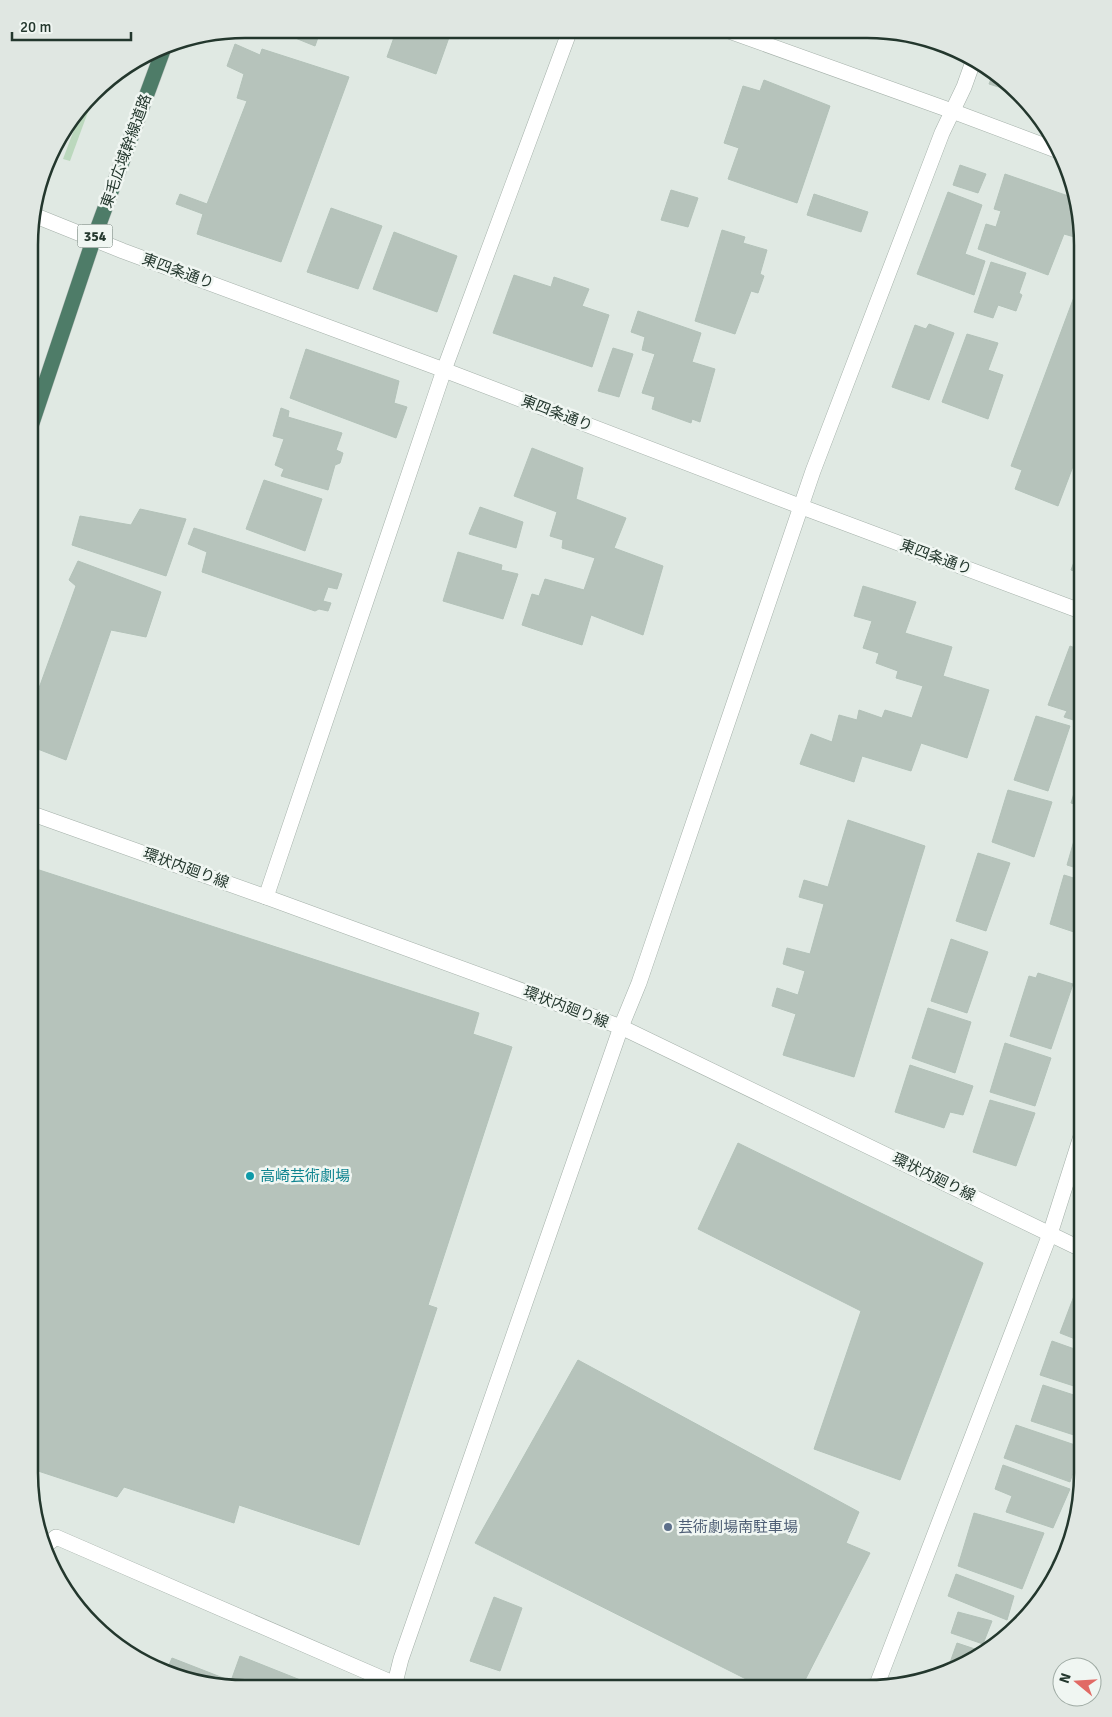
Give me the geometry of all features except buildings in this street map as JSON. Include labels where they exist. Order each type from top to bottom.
[{"type":"highway","name":"東毛広域幹線道路","points":[[38,405],[94,238],[161,55]]},
{"type":"street","points":[[266,897],[444,370],[567,38]]},
{"type":"street","points":[[748,38],[1051,148]]},
{"type":"street","points":[[398,1680],[407,1640],[639,983],[820,452],[942,133],[964,87],[972,65]]},
{"type":"street","name":"東四条通り","points":[[39,217],[123,251],[444,370],[1075,609]]},
{"type":"street","name":"環状内廻り線","points":[[38,815],[622,1027],[1075,1246]]},
{"type":"street","points":[[879,1679],[1050,1234],[1075,1155]]},
{"type":"street","points":[[50,1542],[56,1537],[383,1680]]},
{"type":"green space","points":[[90,107],[70,161],[63,159],[76,125]]},
{"type":"place","name":"高崎芸術劇場","points":[[250,1176]]},
{"type":"place","name":"芸術劇場南駐車場","points":[[668,1527]]}]
